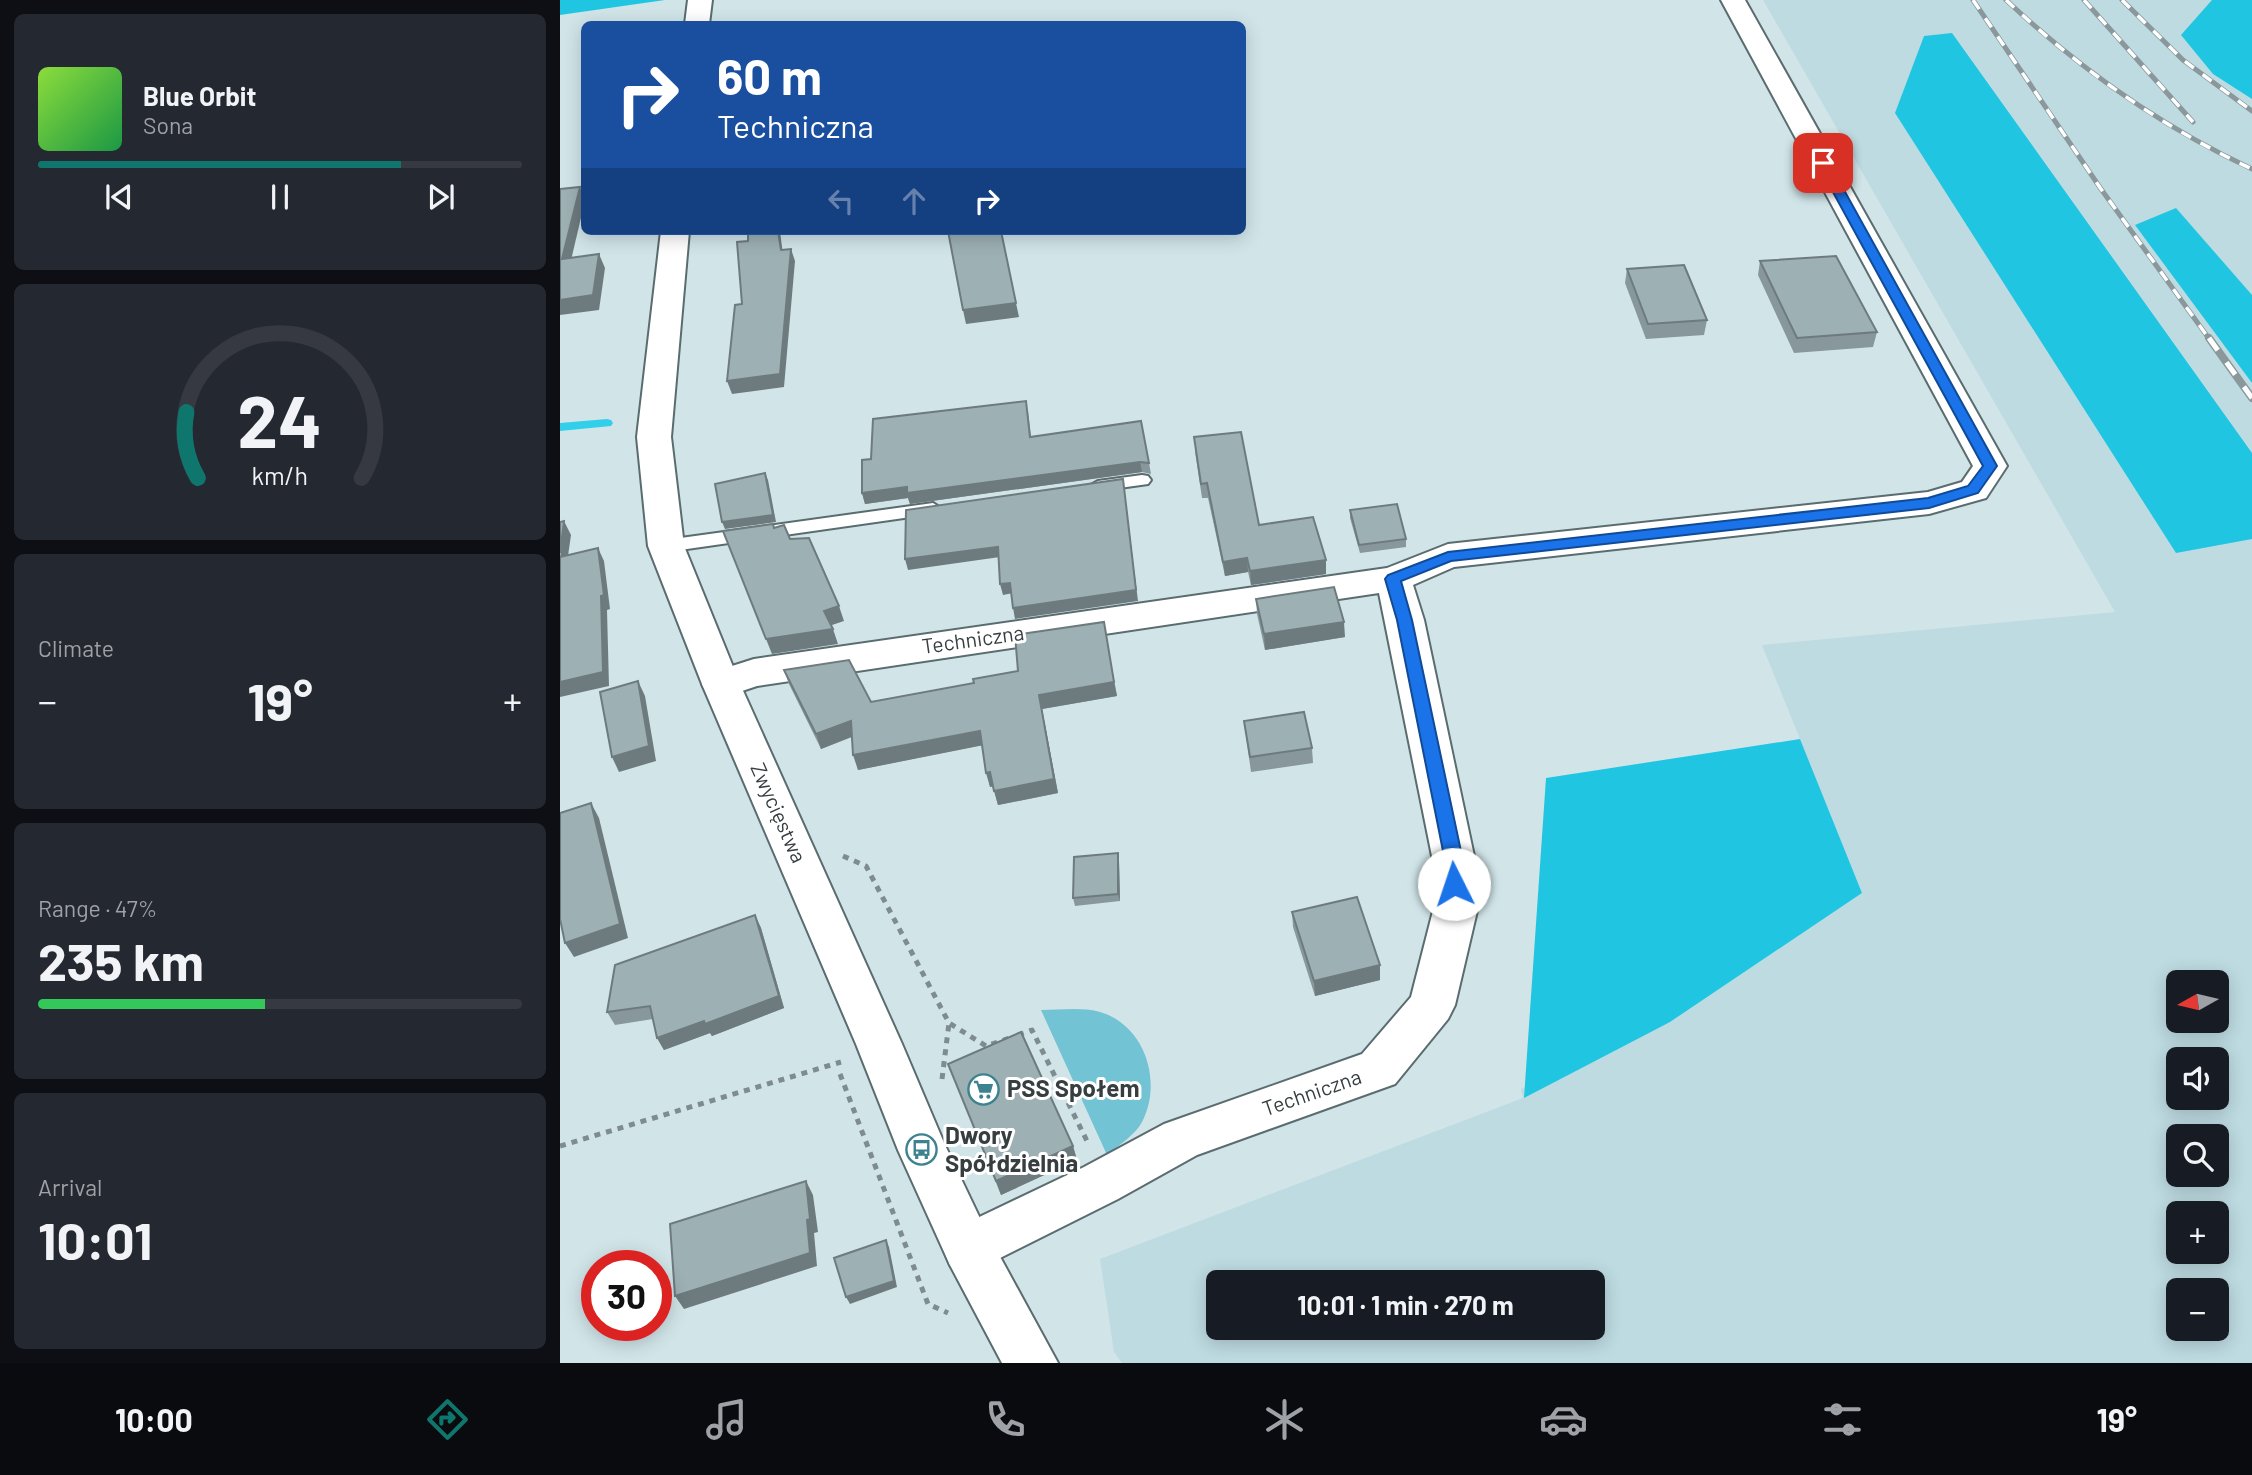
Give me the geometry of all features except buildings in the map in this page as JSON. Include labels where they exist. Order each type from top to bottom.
[{"type":"street","points":[[697,21],[700,0]]},
{"type":"street","name":"Techniczna","points":[[721,684],[754,673],[1393,579],[1448,556],[1929,503],[1973,490],[1990,466],[1733,0]]},
{"type":"street","name":"Zwycięstwa","points":[[675,235],[654,437],[666,546],[721,684],[879,1044],[922,1150],[968,1248],[1031,1363]]},
{"type":"street","name":"Techniczna","points":[[968,1248],[1101,1183],[1181,1139],[1378,1069],[1432,1005],[1455,911],[1453,856],[1405,620],[1393,579]]},
{"type":"lane","points":[[1074,489],[1142,480]]},
{"type":"lane","points":[[666,546],[952,506]]},
{"type":"path","points":[[835,852],[866,866],[949,1023],[986,1046],[1032,1030],[1093,1154]]},
{"type":"path","points":[[560,1146],[837,1063],[879,1044]]},
{"type":"shaded area","points":[[560,0],[665,0],[560,15]]},
{"type":"shaded area","points":[[1763,0],[2252,0],[2252,1363],[1122,1363],[1114,1352],[1100,1259],[1523,1098],[1521,1089],[1670,1022],[1862,893],[1762,645],[2115,612]]},
{"type":"shaded area","points":[[2212,0],[2252,0],[2252,99],[2213,74],[2181,35]]},
{"type":"shaded area","points":[[1952,33],[2252,453],[2252,539],[2176,553],[1895,113],[1924,36]]},
{"type":"shaded area","points":[[2176,208],[2252,295],[2252,383],[2135,225]]},
{"type":"shaded area","points":[[1800,739],[1862,893],[1670,1022],[1524,1098],[1546,778]]},
{"type":"shaded area","points":[[1041,1010],[1086,1010],[1100,1012],[1116,1019],[1139,1042],[1146,1057],[1151,1090],[1142,1122],[1107,1155]]},
{"type":"waterway","points":[[560,427],[607,423]]},
{"type":"railway","points":[[1973,0],[2101,189],[2210,340]]},
{"type":"railway","points":[[2006,0],[2063,49],[2122,94],[2185,134],[2252,169]]},
{"type":"railway","points":[[2084,0],[2193,122]]},
{"type":"railway","points":[[2122,0],[2183,60],[2252,111]]},
{"type":"railway","points":[[2209,338],[2252,398]]},
{"type":"place","name":"PSS Społem","points":[[984,1089]]},
{"type":"place","name":"Dwory Spółdzielnia","points":[[922,1150]]},
{"type":"route","points":[[1454,884],[1453,856],[1405,620],[1393,579],[1448,556],[1929,503],[1973,490],[1990,466],[1823,163]]}]
